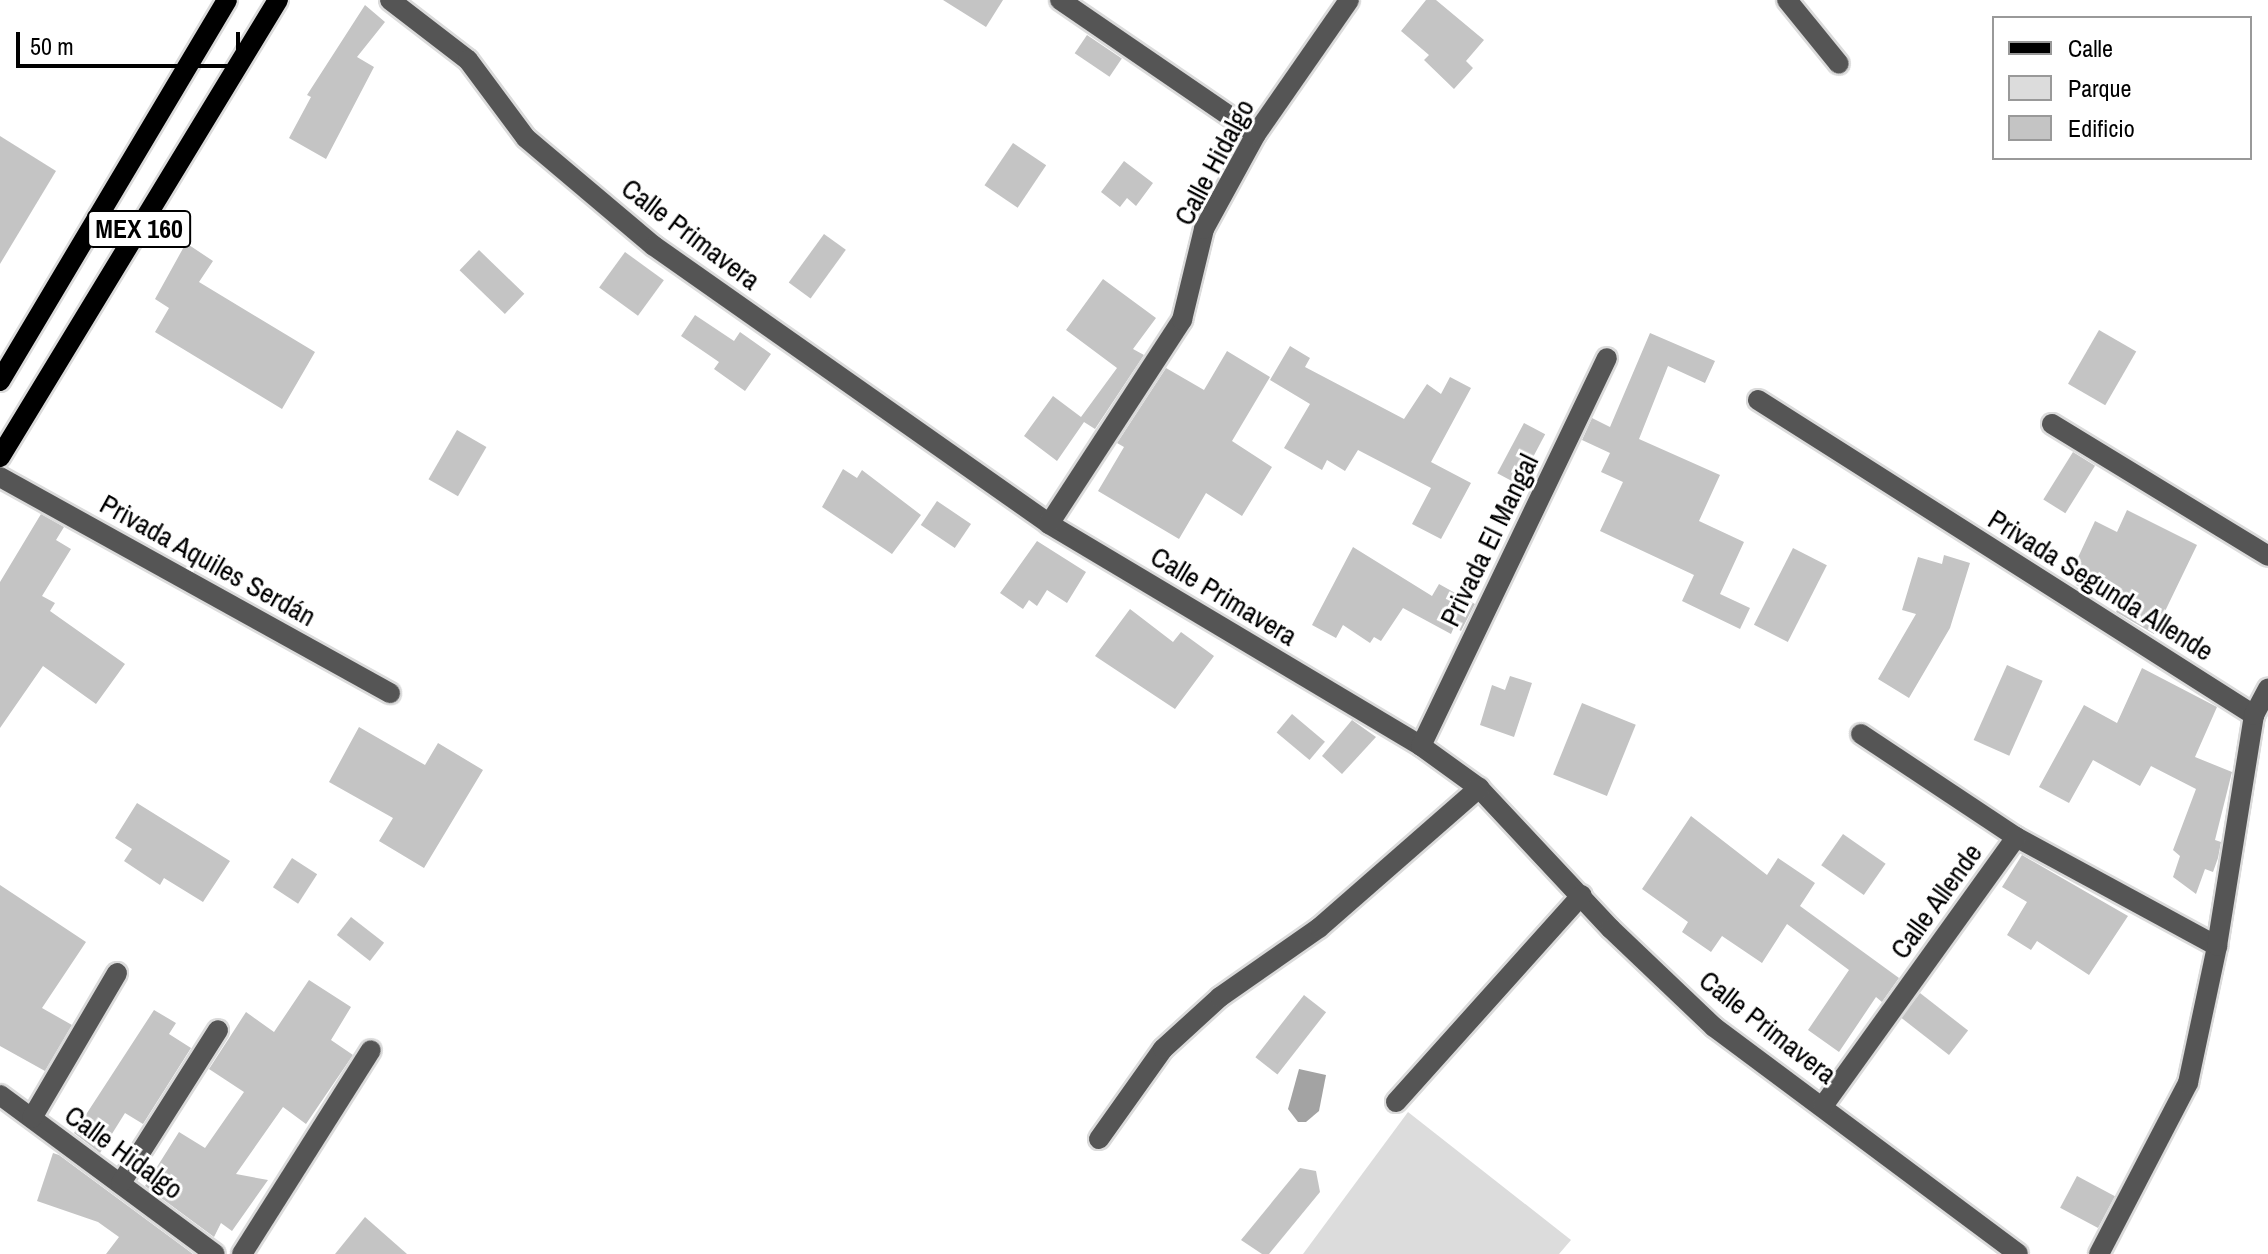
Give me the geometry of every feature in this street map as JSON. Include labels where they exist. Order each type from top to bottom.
[{"type":"main road","name":"MEX 160","points":[[0,381],[227,0]]},
{"type":"main road","name":"MEX 160","points":[[0,457],[278,0]]},
{"type":"street","name":"Calle Primavera","points":[[390,0],[468,60],[526,138],[654,246],[1049,524],[1421,746],[1479,788],[1714,1027],[2018,1254]]},
{"type":"street","points":[[1060,0],[1256,134]]},
{"type":"street","name":"Calle Hidalgo","points":[[1049,524],[1182,320],[1204,229],[1256,134],[1349,0]]},
{"type":"street","points":[[1787,0],[1839,64]]},
{"type":"street","name":"Privada El Mangal","points":[[1421,746],[1607,358]]},
{"type":"street","name":"Privada Segunda Allende","points":[[1758,400],[2254,715]]},
{"type":"street","points":[[2052,424],[2268,556]]},
{"type":"street","name":"Privada Aquiles Serdán","points":[[0,477],[390,693]]},
{"type":"street","points":[[2099,1254],[2188,1083],[2217,946],[2254,715],[2268,689]]},
{"type":"street","points":[[1861,734],[2016,837]]},
{"type":"street","points":[[1099,1139],[1163,1049],[1220,997],[1319,928],[1479,788]]},
{"type":"street","name":"Calle Allende","points":[[1823,1106],[2016,837],[2217,946]]},
{"type":"street","points":[[1396,1102],[1582,895]]},
{"type":"street","points":[[32,1118],[117,973]]},
{"type":"street","points":[[121,1183],[218,1030]]},
{"type":"street","points":[[242,1254],[371,1050]]},
{"type":"street","name":"Calle Hidalgo","points":[[0,1095],[215,1254]]},
{"type":"green space","points":[[1408,1112],[1571,1240],[1559,1254],[1303,1254]]},
{"type":"shaded area","points":[[1299,1069],[1326,1075],[1319,1111],[1306,1122],[1298,1122],[1288,1109]]},
{"type":"building","points":[[943,0],[1003,0],[986,27]]},
{"type":"building","points":[[1426,0],[1436,0],[1484,40],[1466,61],[1473,68],[1454,89],[1424,60],[1429,55],[1401,31]]},
{"type":"building","points":[[365,5],[385,22],[357,57],[374,67],[326,159],[289,138],[311,97],[307,95]]},
{"type":"building","points":[[1087,35],[1122,58],[1110,77],[1075,53]]},
{"type":"building","points":[[0,136],[56,171],[0,264]]},
{"type":"building","points":[[1013,143],[1046,165],[1018,208],[984,185]]},
{"type":"building","points":[[1124,161],[1153,183],[1136,206],[1127,198],[1120,207],[1101,192]]},
{"type":"building","points":[[824,234],[846,250],[811,298],[789,283]]},
{"type":"building","points":[[186,243],[213,261],[199,282],[315,352],[282,409],[155,332],[169,308],[155,299]]},
{"type":"building","points":[[479,250],[524,294],[505,314],[460,270]]},
{"type":"building","points":[[625,252],[664,280],[638,316],[599,288]]},
{"type":"building","points":[[1103,279],[1156,318],[1133,349],[1144,355],[1095,429],[1084,422],[1057,461],[1024,436],[1053,396],[1081,417],[1117,368],[1066,330]]},
{"type":"building","points":[[695,315],[734,341],[740,332],[771,354],[745,391],[714,369],[719,362],[681,336]]},
{"type":"building","points":[[2099,330],[2136,352],[2105,405],[2068,384]]},
{"type":"building","points":[[1650,333],[1715,361],[1705,383],[1668,366],[1639,439],[1720,475],[1699,521],[1744,542],[1720,594],[1750,608],[1740,629],[1682,601],[1694,575],[1600,531],[1623,482],[1601,472],[1610,453],[1582,440],[1592,418],[1610,427]]},
{"type":"building","points":[[1290,346],[1310,358],[1305,367],[1404,419],[1427,384],[1441,394],[1450,377],[1471,388],[1431,462],[1471,483],[1441,539],[1412,524],[1431,488],[1358,450],[1345,471],[1327,460],[1322,470],[1284,448],[1310,404],[1270,380]]},
{"type":"building","points":[[1227,351],[1270,377],[1232,441],[1272,467],[1242,516],[1206,493],[1179,539],[1098,491],[1124,447],[1117,443],[1166,368],[1204,390]]},
{"type":"building","points":[[1524,423],[1545,434],[1518,485],[1497,473]]},
{"type":"building","points":[[457,430],[486,447],[458,496],[428,479]]},
{"type":"building","points":[[2073,452],[2095,466],[2065,513],[2043,499]]},
{"type":"building","points":[[843,469],[857,478],[862,470],[921,515],[892,554],[822,507]]},
{"type":"building","points":[[937,501],[971,524],[955,548],[921,525]]},
{"type":"building","points":[[2127,510],[2197,545],[2154,634],[2116,612],[2119,606],[2076,585],[2083,570],[2074,566],[2095,521],[2117,532]]},
{"type":"building","points":[[41,514],[64,527],[56,540],[71,549],[42,596],[55,603],[50,611],[125,664],[96,704],[43,666],[0,728],[0,582]]},
{"type":"building","points":[[1037,541],[1086,572],[1067,603],[1047,590],[1037,606],[1029,600],[1023,609],[1000,593]]},
{"type":"building","points":[[1353,547],[1432,596],[1439,584],[1475,604],[1461,631],[1454,627],[1451,634],[1403,608],[1381,641],[1374,637],[1370,643],[1343,625],[1336,638],[1312,625]]},
{"type":"building","points":[[1793,548],[1827,565],[1788,642],[1754,625]]},
{"type":"building","points":[[1944,555],[1970,563],[1950,628],[1909,698],[1878,679],[1916,614],[1902,610],[1918,557],[1942,564]]},
{"type":"building","points":[[1130,609],[1173,642],[1181,632],[1214,656],[1175,709],[1095,656]]},
{"type":"building","points":[[2007,665],[2043,681],[2009,756],[1974,740]]},
{"type":"building","points":[[2142,668],[2217,707],[2195,757],[2232,772],[2215,840],[2221,842],[2218,858],[2213,872],[2205,869],[2196,894],[2173,877],[2180,856],[2173,850],[2196,789],[2151,766],[2140,786],[2093,760],[2069,803],[2039,787],[2084,705],[2117,723]]},
{"type":"building","points":[[1510,676],[1532,683],[1514,737],[1480,725],[1492,685],[1505,690]]},
{"type":"building","points":[[1582,703],[1636,725],[1607,796],[1553,774]]},
{"type":"building","points":[[1292,714],[1325,742],[1310,760],[1277,732]]},
{"type":"building","points":[[1352,720],[1376,737],[1342,774],[1322,756]]},
{"type":"building","points":[[359,727],[425,765],[438,743],[483,770],[424,868],[379,841],[393,818],[329,782]]},
{"type":"building","points":[[137,803],[230,861],[203,902],[164,878],[160,885],[124,861],[132,849],[115,838]]},
{"type":"building","points":[[1691,816],[1767,875],[1778,858],[1815,883],[1800,906],[1899,978],[1882,1002],[1876,997],[1839,1052],[1808,1030],[1849,970],[1787,924],[1762,963],[1722,936],[1711,952],[1682,932],[1688,922],[1642,889]]},
{"type":"building","points":[[1843,834],[1886,864],[1864,895],[1821,865]]},
{"type":"building","points":[[2022,855],[2128,916],[2089,975],[2037,941],[2031,950],[2007,935],[2027,902],[2002,887]]},
{"type":"building","points":[[292,858],[317,874],[298,904],[273,887]]},
{"type":"building","points":[[0,885],[86,942],[42,1008],[72,1025],[45,1071],[0,1046]]},
{"type":"building","points":[[351,917],[384,943],[370,961],[337,935]]},
{"type":"building","points":[[309,980],[351,1007],[331,1040],[353,1055],[306,1124],[283,1107],[236,1174],[268,1180],[232,1231],[221,1223],[214,1237],[145,1186],[179,1132],[205,1148],[244,1092],[209,1069],[246,1012],[274,1032]]},
{"type":"building","points":[[1920,993],[1968,1031],[1949,1055],[1901,1017]]},
{"type":"building","points":[[1304,995],[1326,1012],[1277,1074],[1255,1057]]},
{"type":"building","points":[[154,1010],[176,1023],[169,1034],[191,1048],[143,1124],[125,1113],[100,1153],[74,1133]]},
{"type":"building","points":[[53,1153],[193,1254],[106,1254],[119,1237],[98,1222],[37,1201]]},
{"type":"building","points":[[1300,1168],[1316,1171],[1320,1192],[1269,1254],[1262,1254],[1241,1240]]},
{"type":"building","points":[[2077,1176],[2115,1196],[2098,1228],[2060,1208]]},
{"type":"building","points":[[365,1217],[407,1254],[335,1254]]}]
